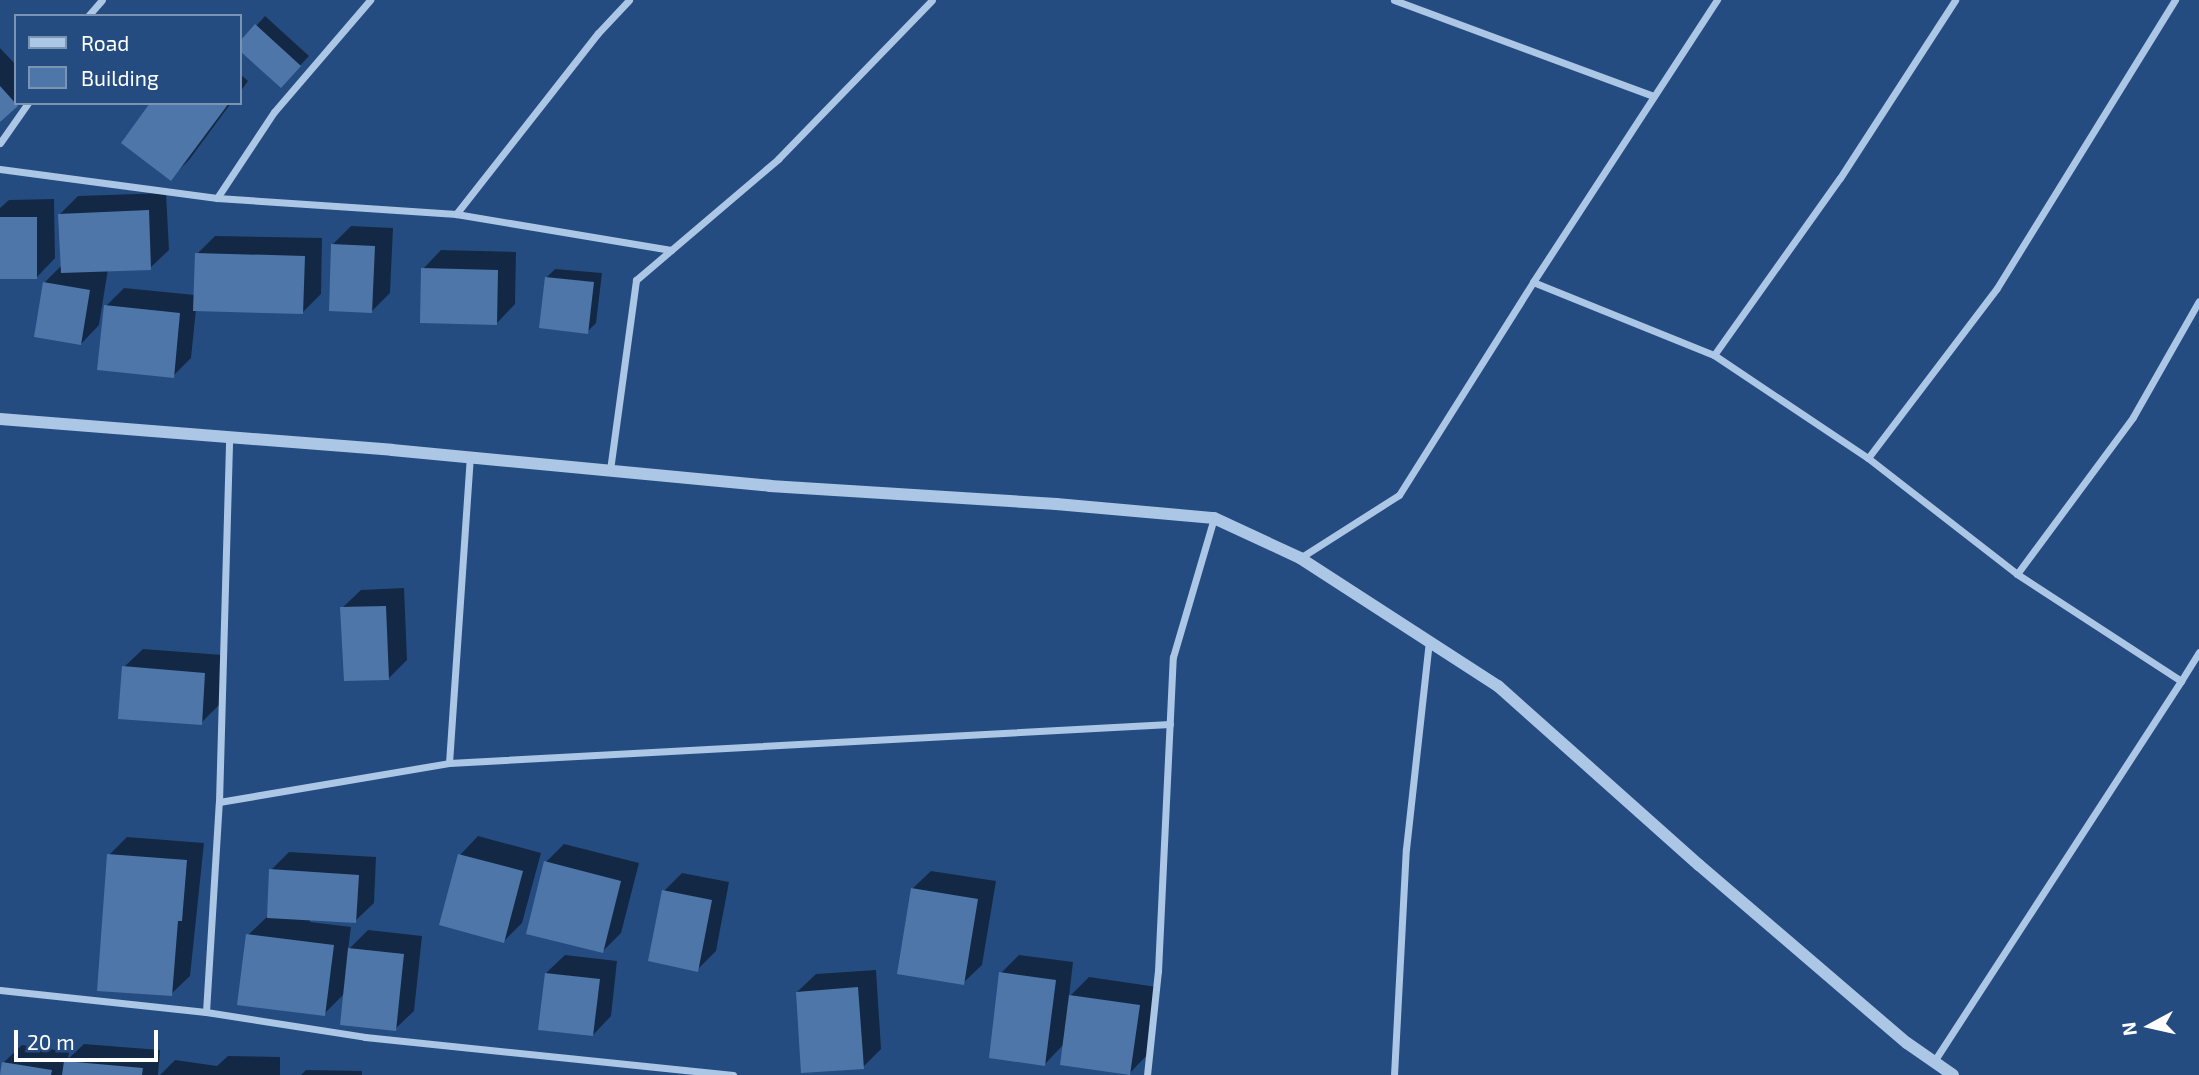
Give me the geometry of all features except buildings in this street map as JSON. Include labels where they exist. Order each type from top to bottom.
[{"type":"street","points":[[90,14],[102,0]]},
{"type":"street","points":[[217,198],[274,112],[370,0]]},
{"type":"street","points":[[456,214],[598,33],[629,0]]},
{"type":"street","points":[[610,470],[636,280],[778,159],[932,0]]},
{"type":"street","points":[[1394,0],[1654,96]]},
{"type":"street","points":[[1300,558],[1399,495],[1533,282],[1717,0]]},
{"type":"street","points":[[1714,355],[1840,177],[1955,0]]},
{"type":"street","points":[[1868,458],[1997,288],[2175,0]]},
{"type":"street","points":[[0,143],[27,105]]},
{"type":"street","points":[[0,169],[217,198],[456,214],[671,250]]},
{"type":"street","points":[[1533,282],[1714,355],[1868,458],[2017,574],[2181,681]]},
{"type":"street","points":[[2017,574],[2133,416],[2199,301]]},
{"type":"street","points":[[0,419],[771,486],[1214,517],[1300,558],[1499,686],[1699,864],[1907,1042],[1953,1075]]},
{"type":"street","points":[[206,1012],[219,802],[229,439]]},
{"type":"street","points":[[449,763],[470,458]]},
{"type":"street","points":[[1147,1075],[1158,971],[1173,657],[1214,517]]},
{"type":"street","points":[[1394,1075],[1406,849],[1429,641]]},
{"type":"street","points":[[1934,1062],[2199,652]]},
{"type":"street","points":[[219,802],[449,763],[1170,724]]},
{"type":"street","points":[[0,990],[206,1012],[365,1037],[733,1075]]}]
